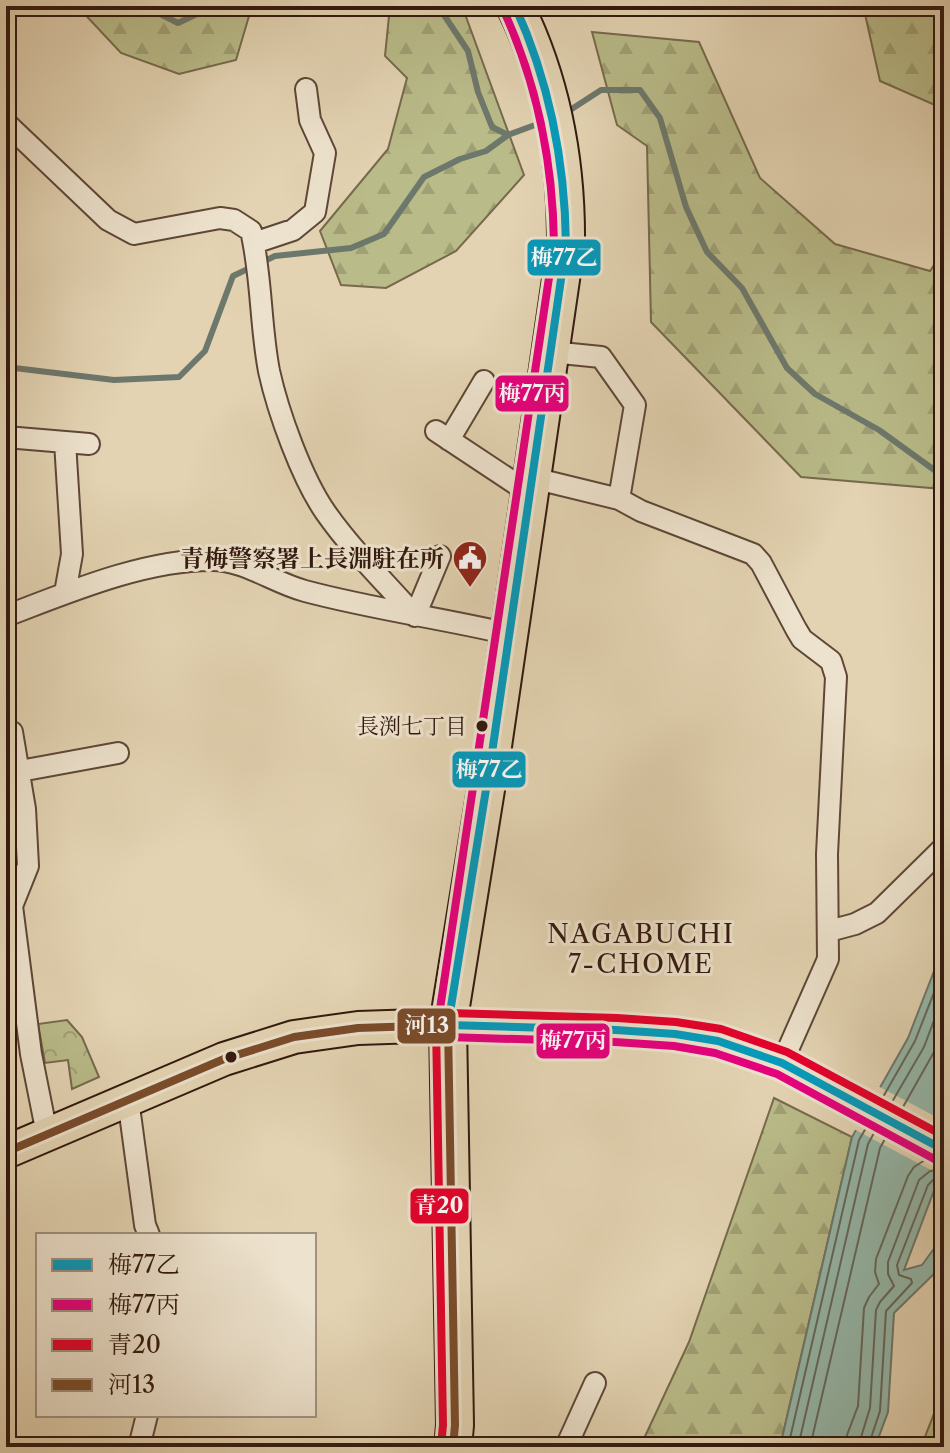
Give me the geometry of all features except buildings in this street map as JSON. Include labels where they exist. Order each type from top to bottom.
[{"type":"highway","points":[[453,1447],[448,1025],[532,486],[566,245],[567,215],[560,149],[543,72],[515,6]]},
{"type":"main road","points":[[6,1152],[229,1057],[294,1037],[358,1028],[448,1025],[675,1034],[718,1041],[782,1063],[944,1150]]},
{"type":"street","points":[[256,252],[293,230],[315,212],[325,153],[310,120],[306,89]]},
{"type":"street","points":[[6,123],[108,220],[134,234],[220,218],[234,220],[251,231],[269,371],[282,420],[325,511],[415,616]]},
{"type":"street","points":[[551,352],[601,357],[635,405],[619,499]]},
{"type":"street","points":[[484,381],[442,436],[532,486],[619,499],[641,511],[753,554],[761,563],[802,639],[831,661],[836,677],[827,854],[828,959],[782,1063]]},
{"type":"street","points":[[6,437],[89,444]]},
{"type":"street","points":[[65,442],[72,554],[65,593]]},
{"type":"street","points":[[415,616],[440,556]]},
{"type":"street","points":[[6,616],[109,579],[164,566],[214,560],[237,565],[302,590],[509,634]]},
{"type":"street","points":[[12,732],[20,771],[28,866],[12,906],[31,1054],[47,1134]]},
{"type":"street","points":[[20,771],[118,753]]},
{"type":"street","points":[[829,931],[855,924],[877,913],[944,847]]},
{"type":"street","points":[[128,1099],[148,1233]]},
{"type":"street","points":[[566,1447],[595,1383]]},
{"type":"street","points":[[139,1447],[146,1417]]},
{"type":"green space","points":[[77,6],[252,6],[236,60],[179,74],[121,53]]},
{"type":"green space","points":[[390,6],[462,6],[524,175],[456,251],[386,288],[341,285],[320,231],[388,149],[407,78],[385,56]]},
{"type":"green space","points":[[853,6],[944,6],[944,109],[880,81],[865,14]]},
{"type":"green space","points":[[592,32],[699,42],[760,178],[835,244],[930,271],[944,250],[944,504],[942,489],[801,477],[651,322],[647,146],[617,125]]},
{"type":"green space","points":[[67,1020],[82,1037],[99,1077],[72,1089],[68,1060],[45,1063],[38,1024]]},
{"type":"green space","points":[[774,1098],[852,1137],[780,1447],[640,1447],[689,1342]]},
{"type":"green space","points":[[944,1388],[944,1447],[921,1447]]},
{"type":"water","points":[[944,952],[944,1187],[935,1188],[904,1270],[922,1265],[944,1235],[944,1264],[894,1313],[888,1412],[875,1447],[780,1447],[852,1137],[908,1038]]},
{"type":"pier","points":[[876,1085],[944,1121],[944,1177],[852,1128]]},
{"type":"waterway","points":[[144,6],[178,23],[203,11],[205,6]]},
{"type":"waterway","points":[[438,6],[468,51],[478,92],[492,127],[508,135],[543,122]]},
{"type":"waterway","points":[[564,114],[601,90],[640,90],[660,118],[686,207],[707,252],[742,288],[787,368],[815,394],[879,430],[944,477]]},
{"type":"waterway","points":[[6,367],[114,380],[179,377],[205,351],[233,276],[275,256],[351,248],[384,234],[424,177],[460,159],[486,151],[508,135]]},
{"type":"transit line","name":"梅77乙","points":[[448,1025],[493,746],[566,245],[563,183],[553,123],[538,64],[515,6]]},
{"type":"transit line","name":"梅77丙","points":[[504,11],[526,68],[541,125],[551,184],[554,244],[437,1029],[446,1037],[615,1042],[674,1046],[715,1053],[777,1074],[938,1161]]},
{"type":"transit line","name":"青20","points":[[441,1446],[436,1025],[441,1015],[617,1018],[721,1029],[787,1052],[944,1136]]},
{"type":"transit line","name":"梅77乙","points":[[448,1025],[616,1030],[718,1041],[782,1063],[944,1150]]},
{"type":"transit line","name":"河13","points":[[6,1152],[224,1059],[294,1037],[358,1028],[448,1025],[453,1447]]},
{"type":"place","name":"青梅警察署上長淵駐在所","points":[[470,589]]},
{"type":"place","name":"長渕七丁目","points":[[482,726]]},
{"type":"district","name":"NAGABUCHI 7-CHOME","points":[[641,949]]}]
